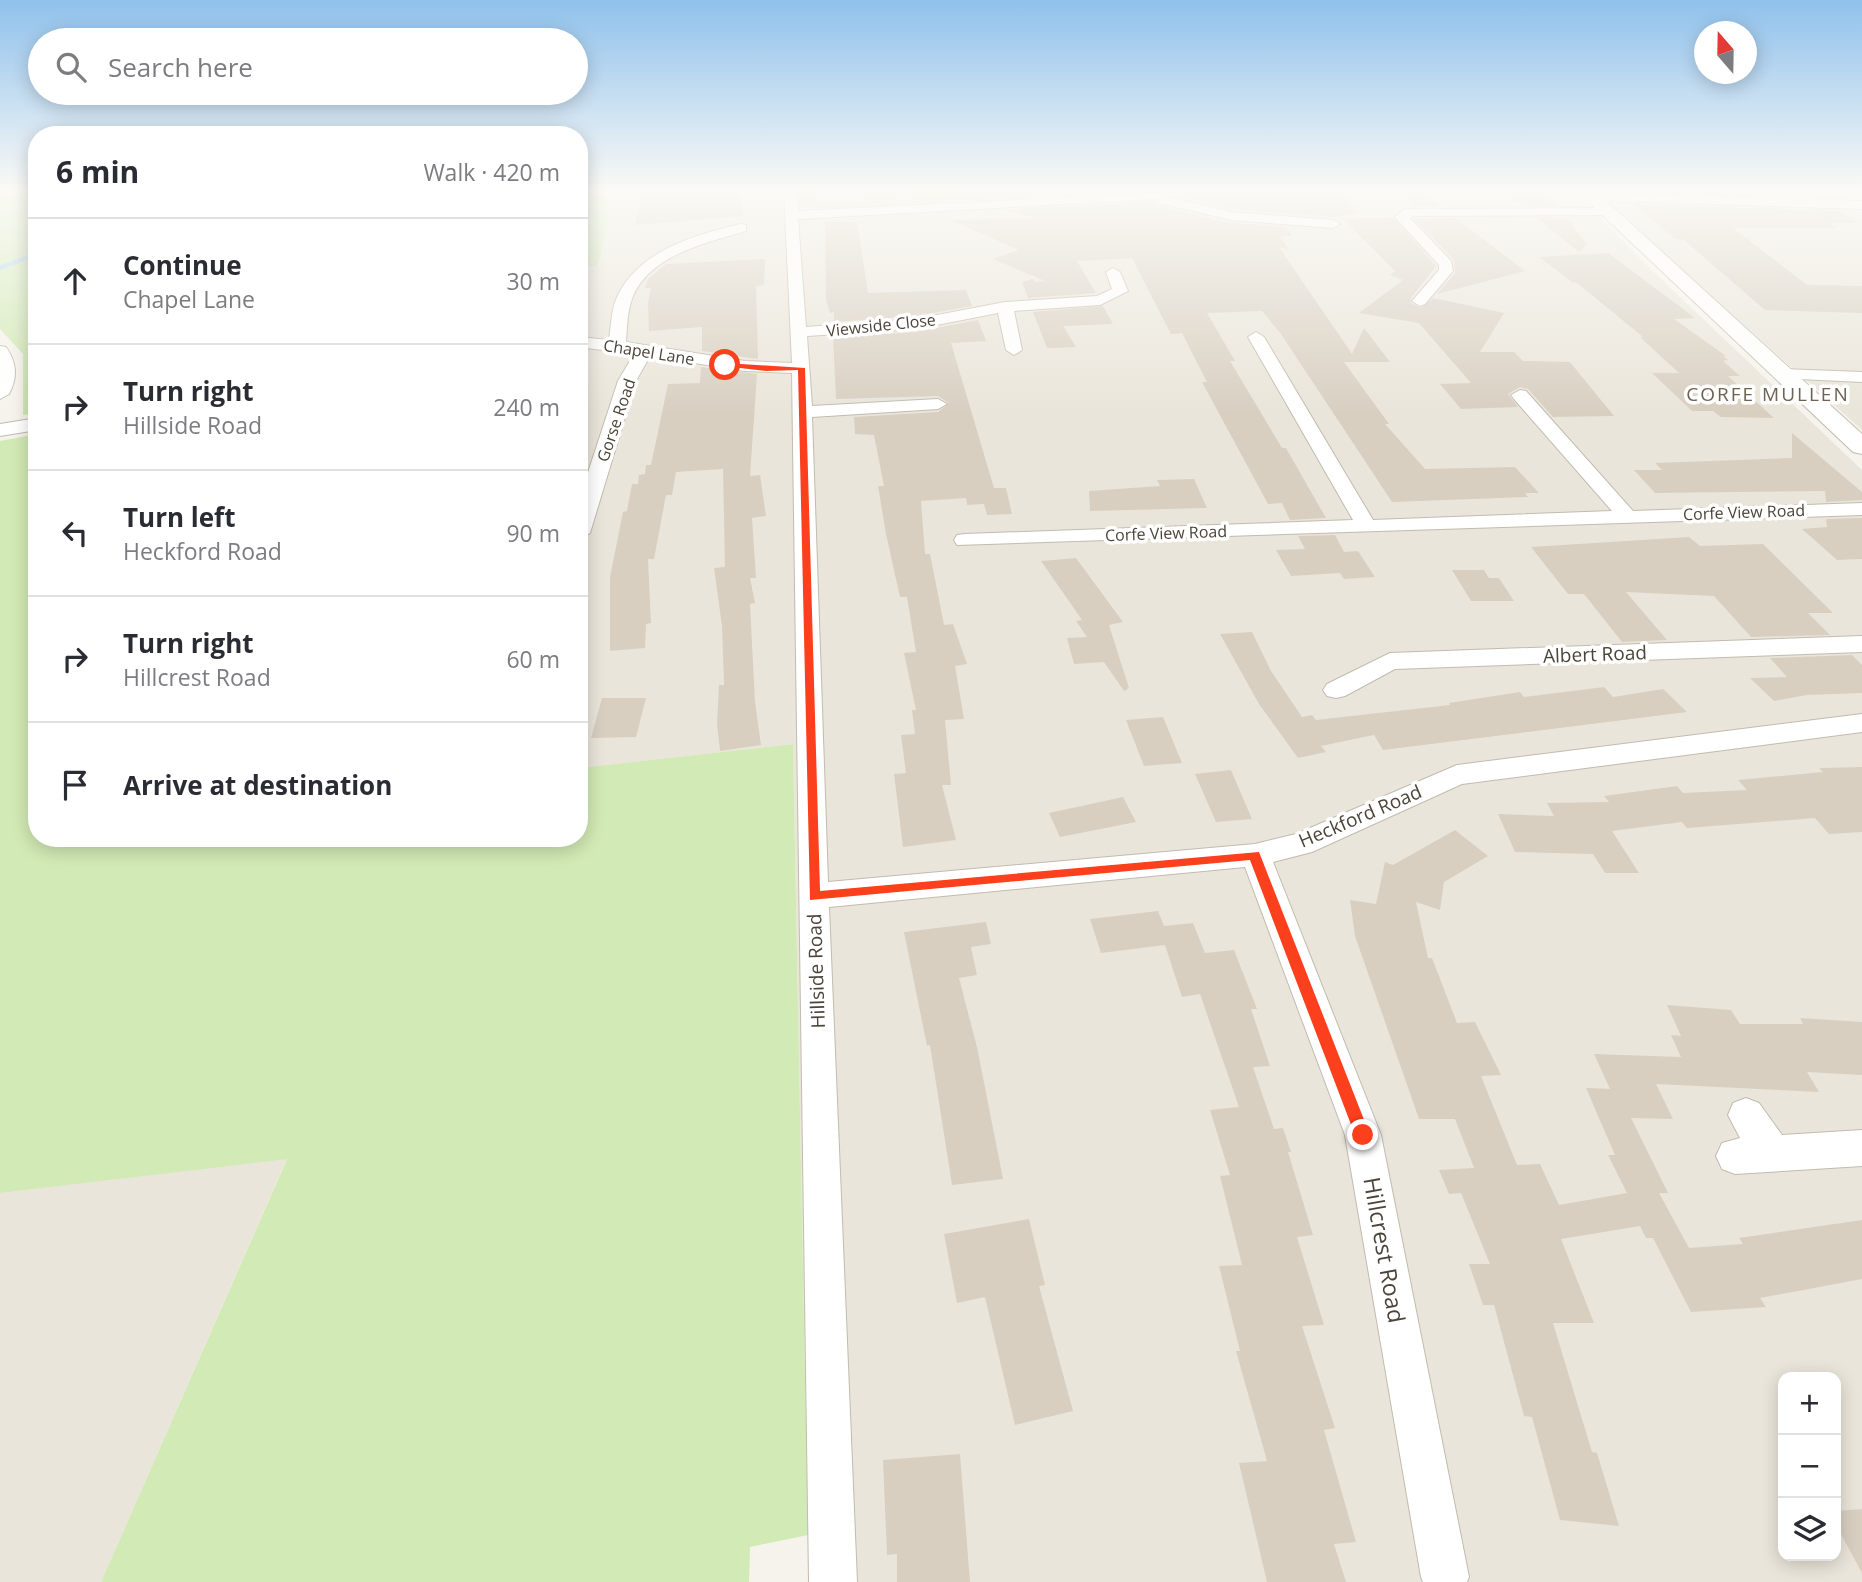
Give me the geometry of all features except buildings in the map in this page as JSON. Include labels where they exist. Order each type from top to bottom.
[{"type":"street","points":[[617,345],[624,297],[634,279],[654,265]]},
{"type":"street","name":"Hillside Road","points":[[794,265],[803,412],[833,1582]]},
{"type":"street","points":[[1420,301],[1446,271],[1446,265]]},
{"type":"street","points":[[1664,265],[1862,447]]},
{"type":"street","name":"Viewside Close","points":[[798,332],[916,324],[1005,307],[1100,300],[1120,291],[1113,272]]},
{"type":"street","points":[[1005,307],[1014,350]]},
{"type":"street","points":[[1256,337],[1366,525]]},
{"type":"street","name":"Chapel Lane","points":[[588,343],[617,345],[725,365],[766,369],[801,368]]},
{"type":"street","name":"Gorse Road","points":[[588,504],[627,381],[645,350]]},
{"type":"street","points":[[0,351],[5,358],[7,382],[0,394]]},
{"type":"street","points":[[1782,374],[1862,377]]},
{"type":"street","points":[[1520,395],[1626,515]]},
{"type":"street","points":[[803,412],[938,404]]},
{"type":"street","points":[[0,430],[28,425]]},
{"type":"street","name":"Corfe View Road","points":[[965,540],[1626,515],[1862,509]]},
{"type":"street","name":"Albert Road","points":[[1336,690],[1390,661],[1862,644]]},
{"type":"street","name":"Heckford Road","points":[[814,896],[1255,855],[1302,844],[1457,775],[1862,723]]},
{"type":"street","name":"Hillcrest Road","points":[[1255,855],[1363,1135],[1445,1577]]},
{"type":"street","points":[[1746,1115],[1773,1153]]},
{"type":"street","points":[[1735,1156],[1862,1148]]},
{"type":"shaded area","points":[[1646,265],[1862,470],[1862,1582],[809,1582],[793,744],[588,767],[588,267]]},
{"type":"shaded area","points":[[1676,265],[1862,265],[1862,430]]},
{"type":"shaded area","points":[[287,1158],[101,1582],[0,1582],[0,1193]]},
{"type":"green space","points":[[0,265],[28,265],[28,414],[23,415],[23,354],[0,329]]},
{"type":"green space","points":[[28,436],[28,847],[588,847],[588,767],[793,744],[808,1535],[750,1547],[749,1582],[101,1582],[287,1159],[0,1193],[0,441]]},
{"type":"waterway","points":[[0,268],[8,265]]},
{"type":"district","name":"CORFE MULLEN","points":[[1768,394]]},
{"type":"route","points":[[725,365],[766,369],[801,368],[814,896],[1255,855],[1363,1135]]}]
